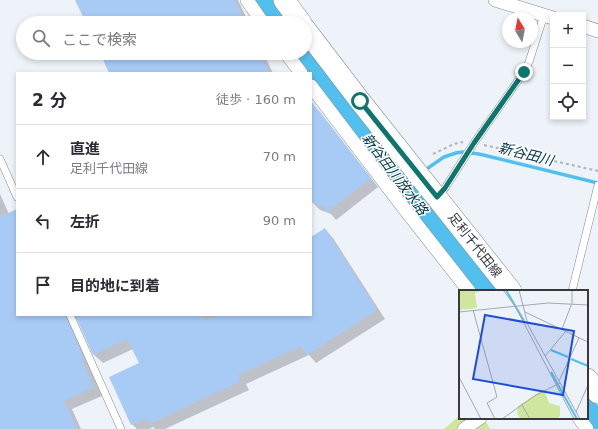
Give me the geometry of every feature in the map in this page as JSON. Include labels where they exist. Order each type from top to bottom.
[{"type":"main road","points":[[284,0],[295,16]]},
{"type":"main road","name":"足利千代田線","points":[[312,38],[510,290]]},
{"type":"main road","points":[[588,380],[598,393]]},
{"type":"street","points":[[247,0],[258,16]]},
{"type":"street","points":[[495,0],[517,3],[549,16]]},
{"type":"street","points":[[586,27],[598,31]]},
{"type":"street","points":[[291,60],[300,72]]},
{"type":"street","points":[[312,87],[468,290]]},
{"type":"street","points":[[464,429],[479,419]]},
{"type":"street","points":[[580,419],[587,429]]},
{"type":"lane","points":[[437,197],[445,188],[473,144],[524,72],[549,16]]},
{"type":"lane","points":[[0,159],[16,195]]},
{"type":"lane","points":[[572,290],[597,188]]},
{"type":"lane","points":[[70,316],[121,429]]},
{"type":"path","points":[[433,154],[454,144],[464,142],[598,170]]},
{"type":"green space","points":[[459,416],[459,419],[485,419],[490,429],[444,429]]},
{"type":"building","points":[[75,0],[235,0],[242,16],[83,16]]},
{"type":"building","points":[[103,60],[262,60],[268,72],[109,72]]},
{"type":"building","points":[[312,102],[371,178],[327,212],[324,207],[312,202]]},
{"type":"building","points":[[16,209],[16,316],[65,316],[84,359],[82,361],[94,387],[64,401],[77,429],[0,429],[0,217]]},
{"type":"building","points":[[325,228],[377,310],[307,355],[301,346],[238,375],[241,381],[149,424],[146,418],[131,425],[109,377],[139,363],[127,339],[93,355],[75,316],[202,316],[205,321],[216,316],[312,316],[312,236]]},
{"type":"waterway","name":"新谷田川放水路","points":[[265,0],[276,16]]},
{"type":"waterway","name":"新谷田川放水路","points":[[308,60],[430,220],[489,290]]},
{"type":"waterway","name":"新谷田川","points":[[428,168],[444,157],[462,152],[479,154],[598,183]]},
{"type":"waterway","name":"新谷田川放水路","points":[[588,409],[598,422]]},
{"type":"route","points":[[360,101],[437,197],[445,188],[474,143],[524,72]]}]
